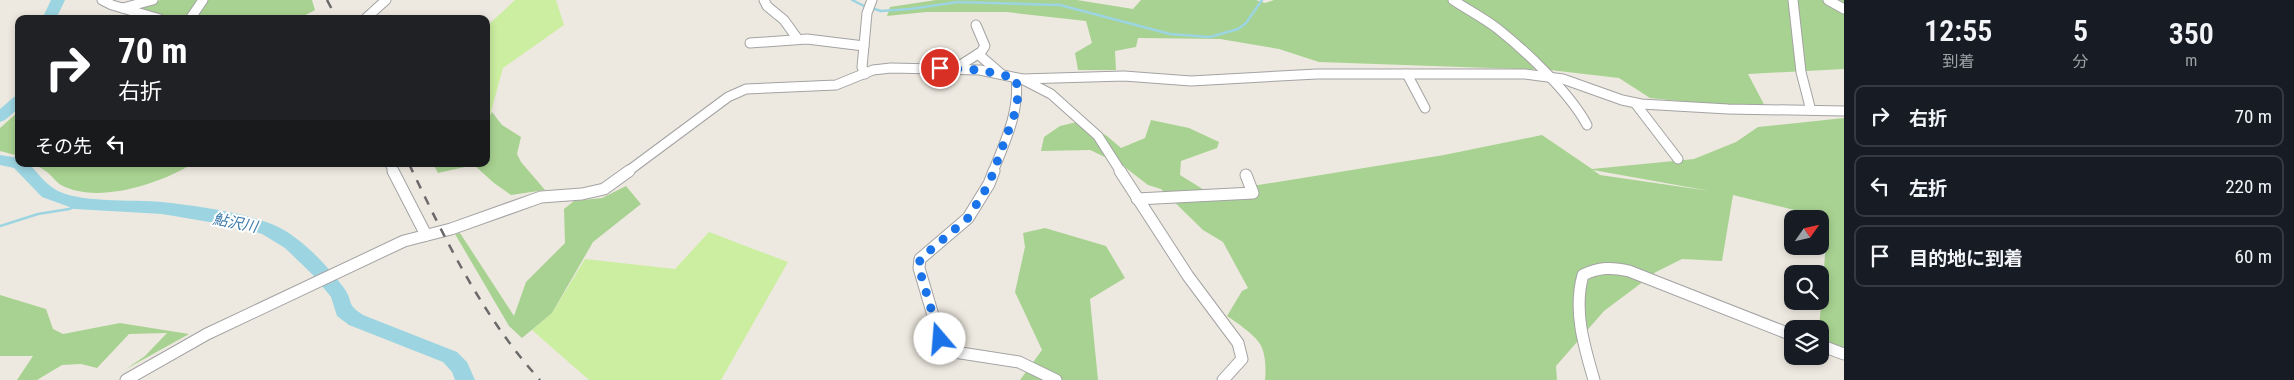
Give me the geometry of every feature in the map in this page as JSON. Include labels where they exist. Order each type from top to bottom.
[{"type":"street","points":[[102,0],[147,15]]},
{"type":"street","points":[[124,8],[153,0]]},
{"type":"street","points":[[193,15],[203,0]]},
{"type":"street","points":[[369,15],[386,0]]},
{"type":"street","points":[[764,0],[767,6],[784,20],[797,38]]},
{"type":"street","points":[[1452,0],[1498,29],[1549,77],[1581,114],[1587,125]]},
{"type":"street","points":[[1793,0],[1806,101],[1810,107]]},
{"type":"street","points":[[1828,0],[1844,9]]},
{"type":"street","points":[[865,74],[862,67],[870,6]]},
{"type":"street","points":[[956,68],[978,54],[985,46],[976,26]]},
{"type":"street","points":[[750,42],[777,38],[816,38],[864,46]]},
{"type":"street","points":[[978,54],[1001,74]]},
{"type":"street","points":[[126,380],[140,376],[207,334],[404,241],[443,232],[541,197],[582,194],[604,189],[728,97],[746,89],[836,85],[880,68],[956,68],[1019,78],[1116,76],[1199,81],[1317,74],[1526,74],[1549,77],[1635,103],[1728,109],[1844,111]]},
{"type":"street","points":[[1407,74],[1425,108]]},
{"type":"street","points":[[1019,78],[1051,94],[1098,136],[1109,150],[1137,200],[1188,276],[1238,343],[1242,359],[1223,380]]},
{"type":"street","points":[[1019,78],[1016,110],[989,184],[968,218],[926,252],[920,259],[919,268],[940,339],[948,351],[1019,362],[1056,380]]},
{"type":"street","points":[[1635,103],[1678,159]]},
{"type":"street","points":[[392,167],[426,235]]},
{"type":"street","points":[[1137,200],[1253,193],[1246,175]]},
{"type":"street","points":[[1594,380],[1585,348],[1578,286],[1583,275],[1602,266],[1629,271],[1784,333]]},
{"type":"street","points":[[1829,348],[1844,354]]},
{"type":"green space","points":[[161,0],[312,0],[315,10],[306,15],[160,15],[135,7]]},
{"type":"green space","points":[[515,0],[556,0],[564,25],[503,68],[490,115],[490,23]]},
{"type":"green space","points":[[936,0],[1077,0],[1133,9],[1141,0],[1256,0],[1265,3],[1274,0],[1844,0],[1844,69],[1748,74],[1767,110],[1650,98],[1619,78],[1550,70],[1319,62],[1279,49],[1220,39],[1138,38],[1136,47],[1115,51],[1116,70],[1078,70],[1075,53],[1092,43],[1086,21],[1006,12],[926,12],[887,16],[890,7]]},
{"type":"green space","points":[[492,112],[502,125],[521,137],[517,154],[521,162],[545,190],[511,195],[476,167],[490,167],[490,115]]},
{"type":"green space","points":[[15,115],[15,155],[0,151],[0,128]]},
{"type":"green space","points":[[1844,118],[1844,347],[1829,343],[1829,320],[1820,320],[1821,310],[1829,310],[1829,265],[1824,265],[1825,255],[1829,255],[1829,210],[1795,210],[1733,195],[1722,261],[1682,259],[1656,272],[1604,311],[1556,366],[1557,380],[1265,380],[1264,357],[1258,340],[1227,316],[1242,291],[1248,288],[1223,242],[1203,230],[1161,189],[1148,185],[1122,165],[1090,150],[1041,151],[1044,137],[1060,126],[1081,121],[1107,136],[1121,148],[1145,138],[1151,120],[1189,128],[1219,142],[1217,148],[1181,161],[1180,175],[1209,193],[1444,155],[1542,135],[1592,169],[1694,159],[1736,142],[1758,127]],"holes":[[[1593,170],[1710,191],[1600,175]]]},
{"type":"green space","points":[[39,167],[187,167],[142,186],[125,190],[91,193],[61,185]]},
{"type":"green space","points":[[435,167],[465,167],[438,173]]},
{"type":"green space","points":[[626,186],[641,204],[593,242],[552,313],[522,338],[509,326],[455,234],[460,233],[514,316],[526,282],[565,243],[564,209],[574,201],[602,198]]},
{"type":"green space","points":[[1045,228],[1106,246],[1125,278],[1090,299],[1098,380],[1020,380],[1042,350],[1015,292],[1025,247],[1023,233]]},
{"type":"green space","points":[[709,232],[788,262],[721,380],[589,380],[532,330],[552,313],[585,259],[675,269]]},
{"type":"green space","points":[[0,295],[46,309],[53,329],[63,334],[120,323],[189,334],[126,369],[145,356],[167,333],[129,334],[97,368],[81,364],[62,365],[37,380],[17,380],[33,356],[0,356]]},
{"type":"waterway","name":"鮎沢川","points":[[51,15],[58,0]]},
{"type":"waterway","points":[[852,0],[866,7]]},
{"type":"waterway","points":[[871,8],[881,11],[958,2],[1060,5],[1170,34],[1210,37],[1238,29],[1246,23],[1262,0]]},
{"type":"waterway","name":"鮎沢川","points":[[0,117],[15,104]]},
{"type":"waterway","name":"鮎沢川","points":[[0,160],[15,162]]},
{"type":"waterway","name":"鮎沢川","points":[[23,167],[48,193],[75,203],[162,208],[239,221],[268,229],[291,244],[320,271],[339,295],[343,311],[356,320],[450,357],[460,368],[465,380]]},
{"type":"waterway","points":[[0,226],[38,214],[69,209],[82,204]]},
{"type":"railway","points":[[327,0],[335,15]]},
{"type":"railway","points":[[410,167],[451,249],[483,304],[519,356],[540,380]]},
{"type":"route","points":[[940,68],[980,70],[1016,78],[1018,95],[1016,110],[989,184],[968,218],[920,259],[919,268],[940,339]]}]
